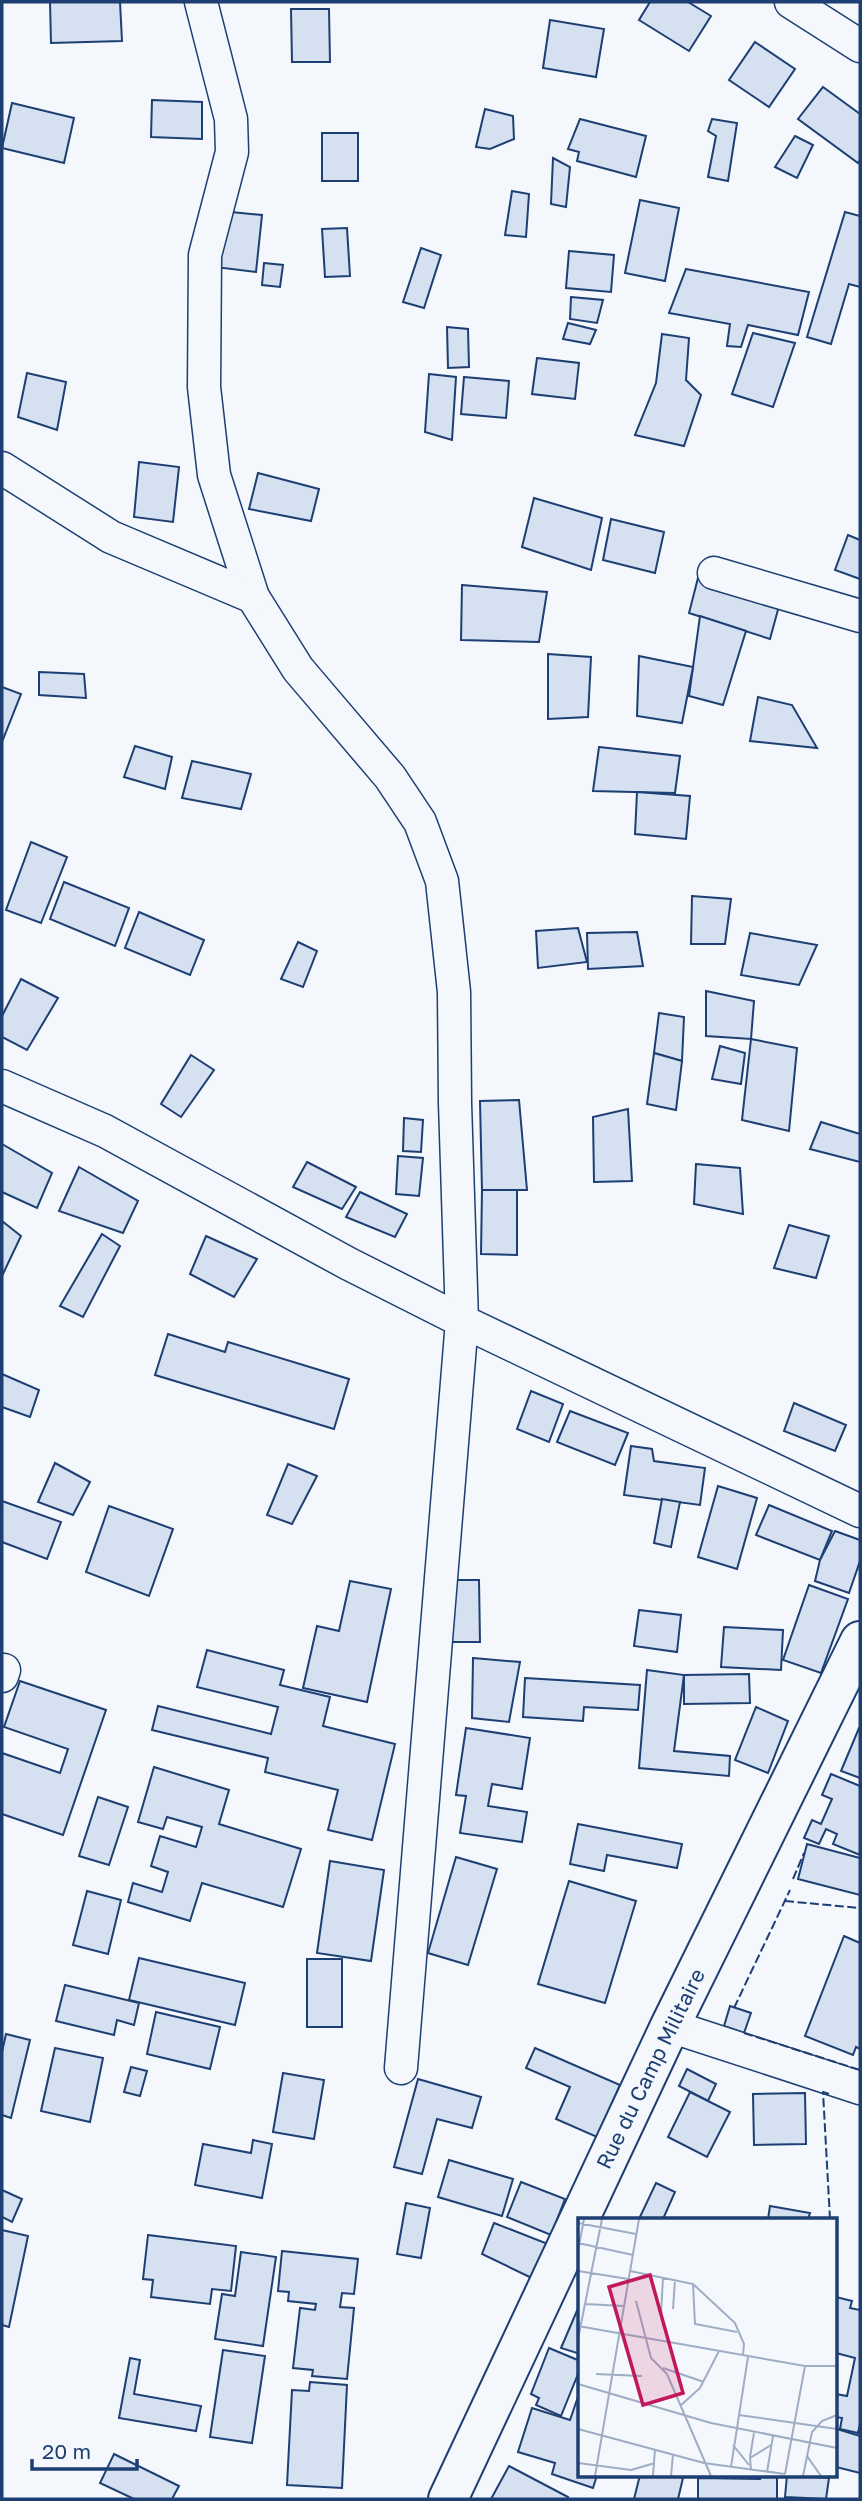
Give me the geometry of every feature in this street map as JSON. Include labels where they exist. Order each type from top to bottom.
[{"type":"street","points":[[201,2],[231,119],[232,152],[205,255],[204,387],[214,475],[253,597],[299,669],[390,777],[420,822],[442,881],[454,992],[462,1321],[401,2068]]},
{"type":"street","points":[[791,2],[860,47]]},
{"type":"street","points":[[2,468],[111,537],[253,597]]},
{"type":"street","points":[[714,573],[860,616]]},
{"type":"street","points":[[2,1086],[105,1131],[349,1264],[462,1321],[860,1511]]},
{"type":"street","name":"Rue du Camp Militaire","points":[[580,2218],[670,2026],[860,1641]]},
{"type":"street","points":[[670,2026],[860,2088]]},
{"type":"street","name":"Rue du Camp Militaire","points":[[448,2499],[578,2222]]},
{"type":"building","points":[[50,2],[120,2],[122,41],[51,43]]},
{"type":"building","points":[[650,2],[688,2],[711,16],[689,51],[639,20]]},
{"type":"building","points":[[291,9],[329,9],[330,62],[292,62]]},
{"type":"building","points":[[550,20],[604,29],[596,77],[543,68]]},
{"type":"building","points":[[755,42],[795,69],[769,107],[729,80]]},
{"type":"building","points":[[823,87],[860,114],[858,163],[798,119]]},
{"type":"building","points":[[152,100],[202,102],[202,139],[151,137]]},
{"type":"building","points":[[12,103],[74,118],[64,163],[2,148]]},
{"type":"building","points":[[485,109],[513,116],[514,139],[490,149],[476,147]]},
{"type":"building","points":[[580,119],[646,136],[636,177],[577,161],[579,152],[568,149]]},
{"type":"building","points":[[712,119],[737,123],[728,181],[708,177],[716,136],[708,131]]},
{"type":"building","points":[[322,133],[358,133],[358,181],[322,181]]},
{"type":"building","points":[[795,136],[813,145],[797,178],[775,167]]},
{"type":"building","points":[[553,158],[570,167],[566,207],[551,204]]},
{"type":"building","points":[[512,191],[529,194],[526,237],[505,235]]},
{"type":"building","points":[[640,200],[679,208],[665,281],[625,273]]},
{"type":"building","points":[[221,211],[262,215],[256,272],[215,267]]},
{"type":"building","points":[[845,212],[860,216],[860,287],[849,284],[831,344],[807,337]]},
{"type":"building","points":[[347,228],[350,276],[325,277],[322,229]]},
{"type":"building","points":[[421,248],[441,255],[424,308],[403,302]]},
{"type":"building","points":[[569,251],[614,255],[611,292],[566,288]]},
{"type":"building","points":[[264,263],[283,265],[280,287],[262,285]]},
{"type":"building","points":[[686,269],[809,292],[798,335],[748,325],[741,347],[727,346],[730,324],[669,313]]},
{"type":"building","points":[[571,297],[603,300],[597,323],[570,319]]},
{"type":"building","points":[[568,323],[596,330],[590,344],[563,339]]},
{"type":"building","points":[[447,327],[468,329],[469,367],[448,368]]},
{"type":"building","points":[[753,333],[795,343],[773,407],[732,394]]},
{"type":"building","points":[[662,334],[689,338],[686,380],[701,395],[684,446],[635,435],[656,383]]},
{"type":"building","points":[[537,358],[579,363],[575,399],[532,394]]},
{"type":"building","points":[[27,373],[66,382],[57,430],[18,417]]},
{"type":"building","points":[[429,374],[456,377],[452,440],[425,432]]},
{"type":"building","points":[[464,377],[509,381],[506,418],[461,414]]},
{"type":"building","points":[[139,462],[179,467],[173,522],[134,517]]},
{"type":"building","points":[[258,473],[319,489],[311,521],[249,509]]},
{"type":"building","points":[[534,498],[602,518],[591,570],[522,547]]},
{"type":"building","points":[[611,519],[664,532],[655,573],[603,560]]},
{"type":"building","points":[[848,535],[860,540],[860,579],[835,570]]},
{"type":"building","points":[[699,574],[782,595],[770,639],[689,613]]},
{"type":"building","points":[[462,585],[547,592],[539,642],[461,640]]},
{"type":"building","points":[[700,616],[746,631],[723,705],[689,696]]},
{"type":"building","points":[[548,654],[591,657],[588,717],[548,719]]},
{"type":"building","points":[[639,656],[693,667],[682,723],[637,716]]},
{"type":"building","points":[[39,672],[84,674],[86,698],[39,695]]},
{"type":"building","points":[[2,687],[21,694],[2,742]]},
{"type":"building","points":[[758,697],[792,705],[817,748],[750,741]]},
{"type":"building","points":[[135,746],[172,757],[165,789],[124,777]]},
{"type":"building","points":[[599,747],[680,756],[675,793],[593,791]]},
{"type":"building","points":[[192,761],[251,774],[241,809],[182,798]]},
{"type":"building","points":[[637,792],[690,796],[686,839],[635,834]]},
{"type":"building","points":[[31,842],[67,857],[41,923],[6,910]]},
{"type":"building","points":[[64,882],[129,908],[115,946],[50,919]]},
{"type":"building","points":[[692,896],[731,899],[725,944],[691,944]]},
{"type":"building","points":[[139,912],[204,940],[190,975],[125,948]]},
{"type":"building","points":[[578,928],[587,962],[538,968],[536,931]]},
{"type":"building","points":[[637,932],[643,966],[588,969],[587,933]]},
{"type":"building","points":[[750,933],[817,945],[799,985],[741,975]]},
{"type":"building","points":[[298,942],[317,951],[303,987],[281,979]]},
{"type":"building","points":[[21,979],[58,998],[27,1050],[2,1037],[2,1016]]},
{"type":"building","points":[[706,991],[754,1001],[751,1039],[706,1036]]},
{"type":"building","points":[[659,1013],[684,1017],[682,1061],[654,1053]]},
{"type":"building","points":[[751,1039],[797,1048],[789,1131],[742,1120]]},
{"type":"building","points":[[720,1046],[745,1053],[741,1084],[712,1079]]},
{"type":"building","points":[[654,1053],[682,1061],[676,1110],[647,1104]]},
{"type":"building","points":[[191,1055],[214,1070],[181,1117],[161,1104]]},
{"type":"building","points":[[519,1100],[527,1190],[482,1190],[480,1101]]},
{"type":"building","points":[[628,1109],[632,1181],[594,1182],[593,1117]]},
{"type":"building","points":[[404,1118],[423,1120],[421,1152],[403,1151]]},
{"type":"building","points":[[821,1122],[860,1134],[860,1162],[810,1149]]},
{"type":"building","points":[[2,1144],[52,1173],[37,1208],[2,1192]]},
{"type":"building","points":[[398,1156],[423,1158],[419,1196],[396,1194]]},
{"type":"building","points":[[307,1162],[356,1187],[342,1209],[293,1187]]},
{"type":"building","points":[[696,1164],[740,1168],[743,1214],[694,1204]]},
{"type":"building","points":[[79,1167],[138,1201],[123,1233],[59,1211]]},
{"type":"building","points":[[482,1190],[517,1190],[517,1255],[481,1254]]},
{"type":"building","points":[[360,1192],[407,1214],[395,1237],[346,1217]]},
{"type":"building","points":[[2,1221],[21,1236],[2,1276]]},
{"type":"building","points":[[789,1225],[829,1236],[816,1278],[774,1268]]},
{"type":"building","points":[[102,1234],[120,1246],[83,1317],[60,1306]]},
{"type":"building","points":[[206,1236],[257,1259],[234,1297],[190,1274]]},
{"type":"building","points":[[168,1334],[225,1352],[228,1342],[349,1379],[334,1429],[155,1375]]},
{"type":"building","points":[[2,1374],[39,1390],[30,1417],[2,1407]]},
{"type":"building","points":[[531,1391],[563,1404],[549,1442],[517,1429]]},
{"type":"building","points":[[794,1403],[846,1425],[835,1451],[784,1431]]},
{"type":"building","points":[[570,1411],[628,1433],[615,1465],[557,1442]]},
{"type":"building","points":[[631,1446],[652,1449],[654,1461],[705,1468],[700,1505],[624,1495]]},
{"type":"building","points":[[55,1463],[90,1482],[73,1515],[38,1502]]},
{"type":"building","points":[[288,1464],[317,1476],[292,1524],[267,1515]]},
{"type":"building","points":[[718,1486],[757,1498],[737,1569],[698,1557]]},
{"type":"building","points":[[662,1499],[680,1502],[671,1547],[654,1543]]},
{"type":"building","points":[[2,1501],[61,1522],[47,1559],[2,1542]]},
{"type":"building","points":[[769,1505],[832,1531],[820,1560],[756,1535]]},
{"type":"building","points":[[109,1506],[173,1529],[149,1596],[86,1572]]},
{"type":"building","points":[[835,1531],[860,1540],[860,1561],[849,1593],[815,1581],[820,1560]]},
{"type":"building","points":[[447,1580],[479,1580],[480,1642],[447,1642]]},
{"type":"building","points":[[350,1581],[391,1589],[367,1702],[303,1688],[317,1626],[339,1631]]},
{"type":"building","points":[[809,1585],[848,1599],[821,1673],[783,1660]]},
{"type":"building","points":[[639,1610],[681,1615],[677,1652],[634,1646]]},
{"type":"building","points":[[724,1627],[783,1630],[781,1670],[721,1667]]},
{"type":"building","points":[[207,1650],[284,1670],[280,1685],[330,1697],[323,1726],[395,1744],[372,1840],[328,1830],[338,1790],[265,1772],[268,1758],[152,1730],[158,1706],[271,1734],[278,1707],[197,1687]]},
{"type":"building","points":[[473,1658],[520,1662],[509,1722],[472,1718]]},
{"type":"building","points":[[647,1670],[684,1675],[674,1751],[730,1756],[729,1776],[639,1768]]},
{"type":"building","points":[[749,1674],[750,1703],[684,1704],[684,1675]]},
{"type":"building","points":[[525,1678],[640,1685],[638,1710],[584,1707],[583,1721],[523,1717]]},
{"type":"building","points":[[20,1681],[106,1710],[63,1835],[2,1814],[2,1753],[60,1773],[68,1749],[4,1727]]},
{"type":"building","points":[[756,1707],[788,1721],[768,1773],[735,1760]]},
{"type":"building","points":[[466,1728],[530,1738],[522,1789],[492,1784],[488,1806],[527,1812],[522,1842],[460,1833],[466,1796],[456,1795]]},
{"type":"building","points":[[860,1728],[860,1778],[841,1771]]},
{"type":"building","points":[[154,1767],[229,1790],[219,1824],[301,1849],[283,1907],[202,1883],[190,1921],[128,1902],[133,1883],[162,1892],[168,1872],[151,1866],[160,1836],[196,1847],[202,1827],[167,1817],[163,1829],[138,1822]]},
{"type":"building","points":[[831,1774],[860,1786],[860,1855],[833,1844],[837,1834],[826,1829],[819,1844],[804,1838],[812,1820],[821,1824],[832,1799],[822,1795]]},
{"type":"building","points":[[98,1797],[128,1807],[109,1865],[79,1856]]},
{"type":"building","points":[[578,1824],[682,1844],[677,1868],[607,1855],[604,1871],[570,1864]]},
{"type":"building","points":[[807,1844],[860,1858],[860,1895],[798,1879]]},
{"type":"building","points":[[456,1857],[497,1869],[468,1965],[428,1953]]},
{"type":"building","points":[[330,1861],[384,1870],[371,1961],[317,1953]]},
{"type":"building","points":[[569,1881],[636,1901],[605,2003],[538,1984]]},
{"type":"building","points":[[87,1891],[121,1900],[108,1954],[73,1945]]},
{"type":"building","points":[[844,1936],[860,1943],[860,2049],[856,2047],[853,2055],[805,2036]]},
{"type":"building","points":[[139,1958],[245,1983],[235,2025],[129,2000]]},
{"type":"building","points":[[307,1959],[342,1959],[342,2027],[307,2027]]},
{"type":"building","points":[[65,1985],[139,2003],[134,2025],[117,2020],[114,2035],[56,2021]]},
{"type":"building","points":[[730,2006],[751,2013],[744,2033],[724,2026]]},
{"type":"building","points":[[156,2012],[220,2027],[210,2069],[147,2054]]},
{"type":"building","points":[[6,2034],[30,2040],[11,2118],[2,2115],[2,2052]]},
{"type":"building","points":[[55,2048],[103,2058],[90,2122],[41,2111]]},
{"type":"building","points":[[535,2048],[620,2085],[597,2137],[556,2119],[570,2087],[526,2068]]},
{"type":"building","points":[[131,2067],[147,2071],[140,2096],[124,2092]]},
{"type":"building","points":[[687,2069],[716,2084],[708,2101],[679,2086]]},
{"type":"building","points":[[283,2073],[324,2080],[314,2139],[273,2132]]},
{"type":"building","points":[[418,2079],[481,2097],[472,2128],[437,2119],[422,2174],[394,2167]]},
{"type":"building","points":[[690,2092],[730,2112],[707,2157],[668,2137]]},
{"type":"building","points":[[805,2093],[806,2144],[754,2145],[753,2094]]},
{"type":"building","points":[[253,2140],[272,2144],[262,2198],[195,2185],[203,2144],[251,2153]]},
{"type":"building","points":[[449,2160],[513,2179],[502,2216],[438,2197]]},
{"type":"building","points":[[521,2182],[565,2199],[551,2235],[507,2217]]},
{"type":"building","points":[[656,2183],[675,2192],[663,2218],[639,2218]]},
{"type":"building","points":[[2,2190],[22,2199],[12,2222],[2,2217]]},
{"type":"building","points":[[406,2203],[430,2208],[421,2258],[397,2254]]},
{"type":"building","points":[[770,2206],[810,2213],[808,2218],[768,2218]]},
{"type":"building","points":[[494,2223],[548,2244],[536,2280],[482,2254]]},
{"type":"building","points":[[2,2230],[28,2236],[9,2327],[2,2325]]},
{"type":"building","points":[[148,2235],[236,2246],[231,2291],[212,2289],[210,2304],[151,2297],[153,2280],[143,2279]]},
{"type":"building","points":[[282,2251],[358,2259],[354,2294],[342,2293],[340,2307],[354,2308],[347,2379],[312,2376],[313,2370],[293,2368],[300,2308],[315,2310],[316,2304],[288,2301],[289,2292],[278,2291]]},
{"type":"building","points":[[241,2252],[276,2257],[263,2346],[215,2339],[222,2294],[235,2296]]},
{"type":"building","points":[[838,2298],[852,2301],[850,2308],[860,2310],[858,2433],[840,2429],[842,2418],[838,2417],[838,2394],[847,2396],[855,2358],[838,2354]]},
{"type":"building","points":[[578,2308],[578,2353],[561,2348]]},
{"type":"building","points":[[549,2348],[578,2360],[578,2374],[561,2416],[536,2405],[539,2398],[531,2394]]},
{"type":"building","points":[[223,2350],[265,2356],[252,2443],[210,2437]]},
{"type":"building","points":[[130,2358],[140,2360],[134,2394],[201,2406],[196,2431],[119,2418]]},
{"type":"building","points":[[310,2382],[347,2385],[342,2488],[287,2485],[292,2390],[309,2391]]},
{"type":"building","points":[[578,2397],[578,2476],[597,2476],[593,2488],[552,2474],[555,2463],[518,2452],[532,2408],[570,2420]]},
{"type":"building","points":[[838,2429],[860,2436],[860,2473],[838,2468]]},
{"type":"building","points":[[114,2454],[179,2486],[172,2499],[134,2499],[100,2483]]},
{"type":"building","points":[[509,2466],[568,2497],[567,2499],[491,2499]]},
{"type":"building","points":[[640,2476],[683,2478],[678,2499],[634,2499]]},
{"type":"building","points":[[760,2476],[777,2476],[777,2499],[698,2499],[698,2478],[760,2479]]},
{"type":"building","points":[[787,2476],[829,2478],[826,2499],[785,2497]]},
{"type":"fence","points":[[793,1879],[804,1853]]},
{"type":"fence","points":[[734,2008],[790,1890]]},
{"type":"fence","points":[[785,1901],[860,1908]]},
{"type":"fence","points":[[744,2033],[860,2070]]},
{"type":"fence","points":[[829,2094],[823,2092],[830,2218]]}]
